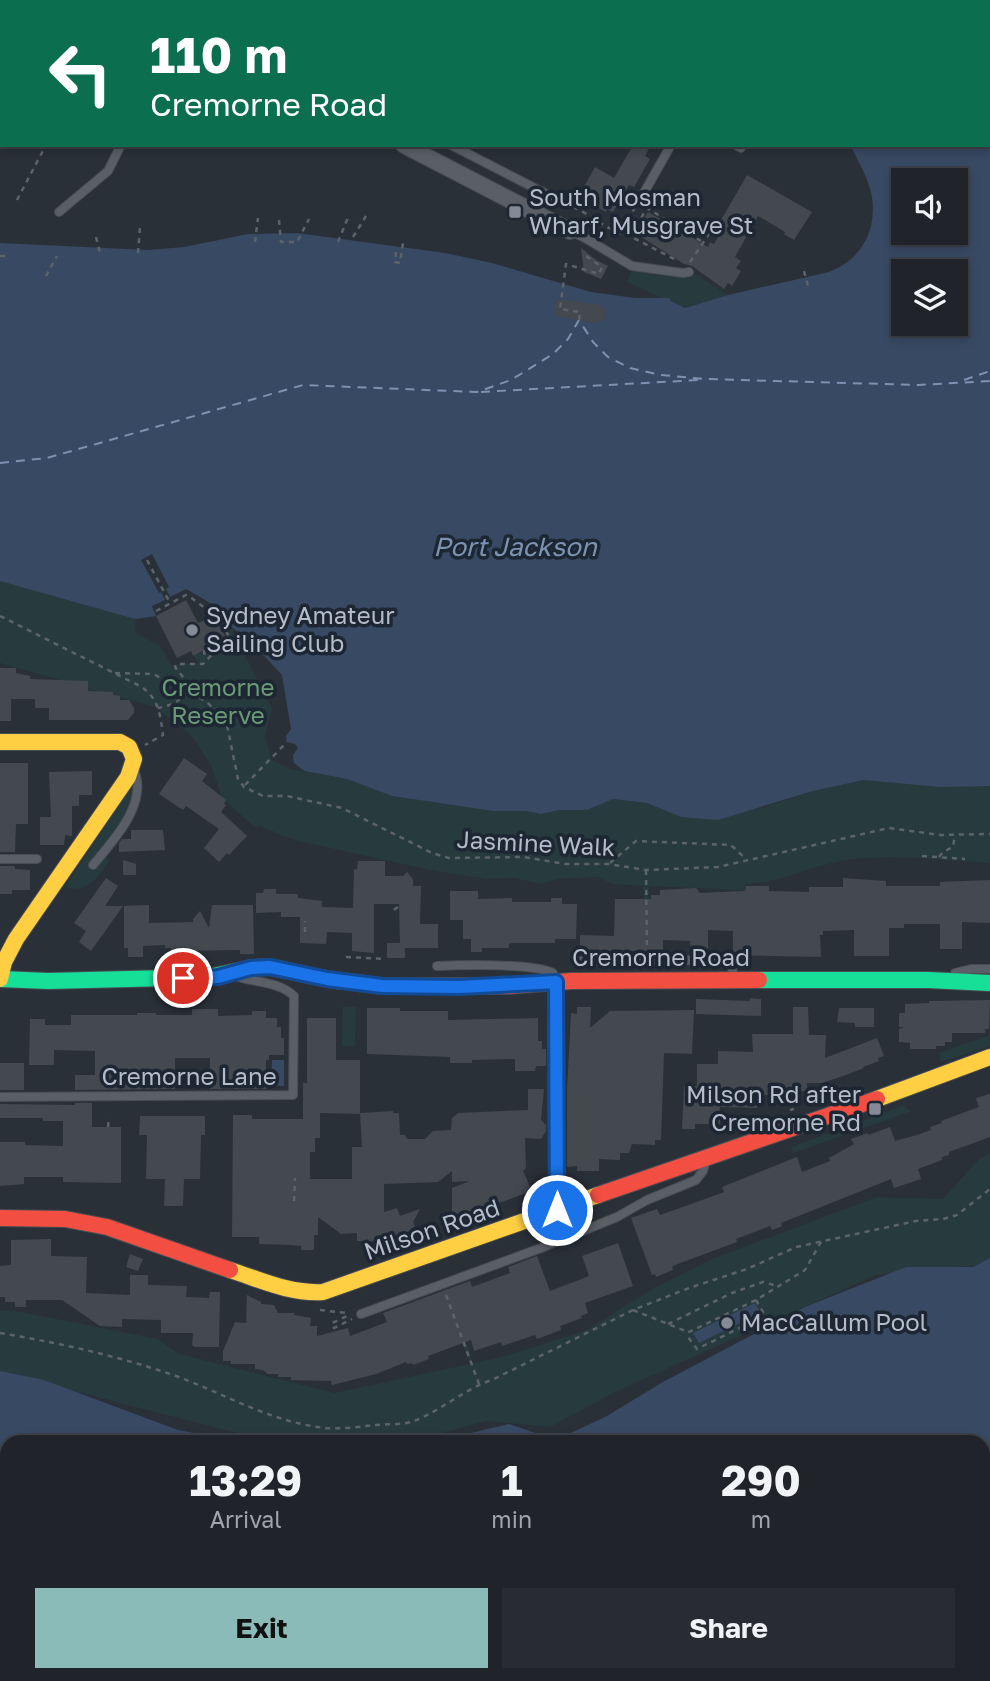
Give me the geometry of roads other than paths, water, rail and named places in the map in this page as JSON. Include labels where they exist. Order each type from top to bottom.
[{"type":"street","points":[[408,147],[569,231]]},
{"type":"street","points":[[0,742],[120,742],[133,759],[128,778],[16,939],[4,962],[0,979]]},
{"type":"street","name":"Cremorne Road","points":[[0,979],[48,981],[209,977],[270,967],[327,979],[382,986],[928,979],[990,983]]},
{"type":"street","points":[[556,982],[557,1210]]},
{"type":"street","name":"Milson Road","points":[[0,1218],[65,1219],[107,1227],[285,1289],[319,1293],[707,1157],[813,1123],[990,1057]]},
{"type":"lane","points":[[59,212],[108,170],[120,147]]},
{"type":"lane","points":[[454,147],[566,204]]},
{"type":"lane","points":[[641,198],[670,147]]},
{"type":"lane","points":[[569,231],[585,237],[632,266],[689,272]]},
{"type":"lane","points":[[93,865],[131,812],[138,788],[133,759]]},
{"type":"lane","points":[[0,859],[37,859]]},
{"type":"lane","points":[[579,961],[726,961],[731,963],[734,980]]},
{"type":"lane","points":[[437,966],[543,970],[553,973],[556,982]]},
{"type":"lane","points":[[928,979],[990,969]]},
{"type":"lane","name":"Cremorne Lane","points":[[0,1097],[293,1096],[294,996],[277,985],[252,982],[230,974]]},
{"type":"lane","points":[[361,1314],[617,1217],[647,1200],[696,1180],[703,1171],[707,1157]]},
{"type":"water","name":"Port Jackson","points":[[851,147],[990,147],[990,786],[940,787],[864,780],[813,791],[718,820],[681,817],[647,803],[613,799],[587,810],[560,810],[541,814],[493,811],[392,796],[347,779],[304,771],[294,763],[293,755],[298,748],[287,742],[286,736],[291,729],[282,675],[253,644],[218,616],[186,601],[156,616],[135,619],[0,581],[0,243],[148,250],[184,247],[248,234],[297,233],[445,253],[492,263],[591,292],[635,298],[669,298],[685,308],[840,267],[858,252],[869,233],[873,209],[868,184]]},
{"type":"water","points":[[272,1060],[284,1060],[284,1086],[271,1086]]},
{"type":"water","points":[[990,1258],[990,1435],[567,1435],[607,1416],[661,1383],[805,1307],[906,1267],[973,1267]]},
{"type":"water","name":"MacCallum Pool","points":[[755,1303],[761,1313],[699,1343],[693,1333]]},
{"type":"water","points":[[0,1371],[44,1380],[178,1430],[204,1435],[0,1435]]},
{"type":"water","points":[[509,1424],[541,1435],[463,1435]]},
{"type":"place","name":"South Mosman Wharf, Musgrave St","points":[[515,212]]},
{"type":"place","name":"Sydney Amateur Sailing Club","points":[[192,630]]},
{"type":"place","name":"Milson Rd after Cremorne Rd","points":[[875,1109]]},
{"type":"place","name":"MacCallum Pool","points":[[727,1323]]},
{"type":"park label","name":"Cremorne Reserve","points":[[218,702]]}]
